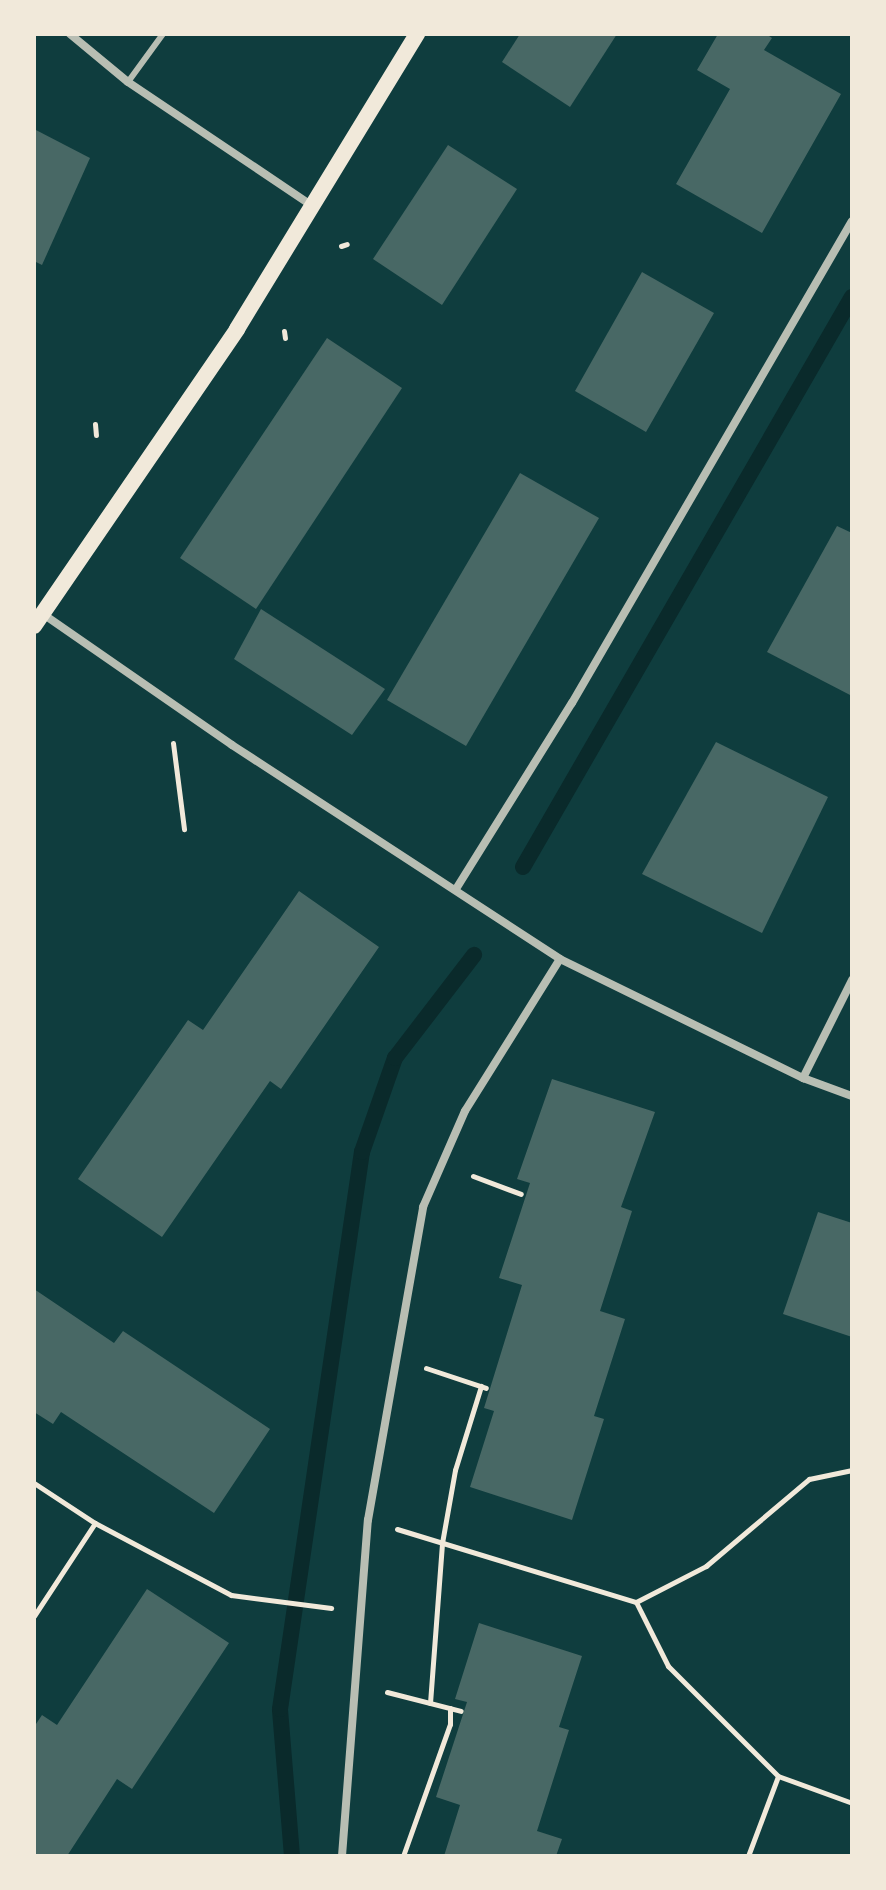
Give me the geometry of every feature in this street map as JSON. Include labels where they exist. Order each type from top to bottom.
[{"type":"main road","points":[[38,620],[237,329],[417,34]]},
{"type":"street","points":[[70,34],[128,82],[311,205]]},
{"type":"street","points":[[456,889],[572,703],[852,221]]},
{"type":"street","points":[[38,620],[560,959],[803,1078],[852,1096]]},
{"type":"street","points":[[342,1856],[368,1520],[413,1248],[438,1163],[560,959]]},
{"type":"street","points":[[803,1078],[852,980]]},
{"type":"lane","points":[[128,82],[163,34]]},
{"type":"path","points":[[95,424],[96,435]]},
{"type":"path","points":[[165,700],[184,829]]},
{"type":"path","points":[[438,1163],[521,1194]]},
{"type":"path","points":[[395,1357],[484,1387],[455,1470],[442,1543],[430,1703]]},
{"type":"path","points":[[368,1520],[636,1602],[706,1566],[809,1479],[852,1470]]},
{"type":"path","points":[[34,1483],[95,1523],[231,1595],[340,1609]]},
{"type":"path","points":[[34,1616],[95,1523]]},
{"type":"path","points":[[636,1602],[668,1666],[778,1776],[852,1803]]},
{"type":"path","points":[[355,1692],[376,1689],[461,1711]]},
{"type":"path","points":[[403,1856],[450,1724],[450,1708]]},
{"type":"path","points":[[748,1856],[778,1776]]},
{"type":"building","points":[[520,34],[617,34],[570,107],[502,62]]},
{"type":"building","points":[[718,34],[766,34],[772,38],[764,50],[841,94],[762,233],[676,184],[730,89],[697,70]]},
{"type":"building","points":[[34,129],[90,158],[42,265],[34,261]]},
{"type":"building","points":[[448,145],[517,189],[442,305],[373,259]]},
{"type":"building","points":[[642,272],[714,313],[646,432],[575,391]]},
{"type":"building","points":[[327,338],[402,388],[256,609],[180,558]]},
{"type":"building","points":[[520,473],[599,518],[466,746],[387,700]]},
{"type":"building","points":[[837,526],[852,533],[852,696],[767,652]]},
{"type":"building","points":[[261,609],[385,689],[352,735],[234,659]]},
{"type":"building","points":[[716,742],[828,797],[762,933],[642,874]]},
{"type":"building","points":[[299,891],[379,947],[281,1089],[270,1081],[162,1237],[78,1179],[188,1020],[203,1030]]},
{"type":"building","points":[[552,1079],[655,1112],[621,1207],[632,1211],[600,1311],[625,1319],[594,1416],[604,1419],[572,1520],[470,1487],[494,1411],[484,1408],[522,1285],[499,1278],[530,1183],[517,1179]]},
{"type":"building","points":[[818,1212],[852,1223],[852,1337],[783,1314]]},
{"type":"building","points":[[34,1289],[114,1343],[123,1331],[270,1429],[214,1513],[61,1412],[53,1424],[34,1412]]},
{"type":"building","points":[[147,1589],[229,1643],[132,1789],[117,1779],[67,1856],[34,1856],[34,1727],[42,1715],[57,1725]]},
{"type":"building","points":[[479,1623],[582,1656],[559,1727],[569,1730],[537,1831],[562,1839],[556,1856],[444,1856],[460,1805],[436,1797],[467,1702],[455,1699]]},
{"type":"waterway","points":[[523,867],[852,297]]},
{"type":"waterway","points":[[292,1856],[280,1709],[362,1152],[395,1058],[474,955]]}]
